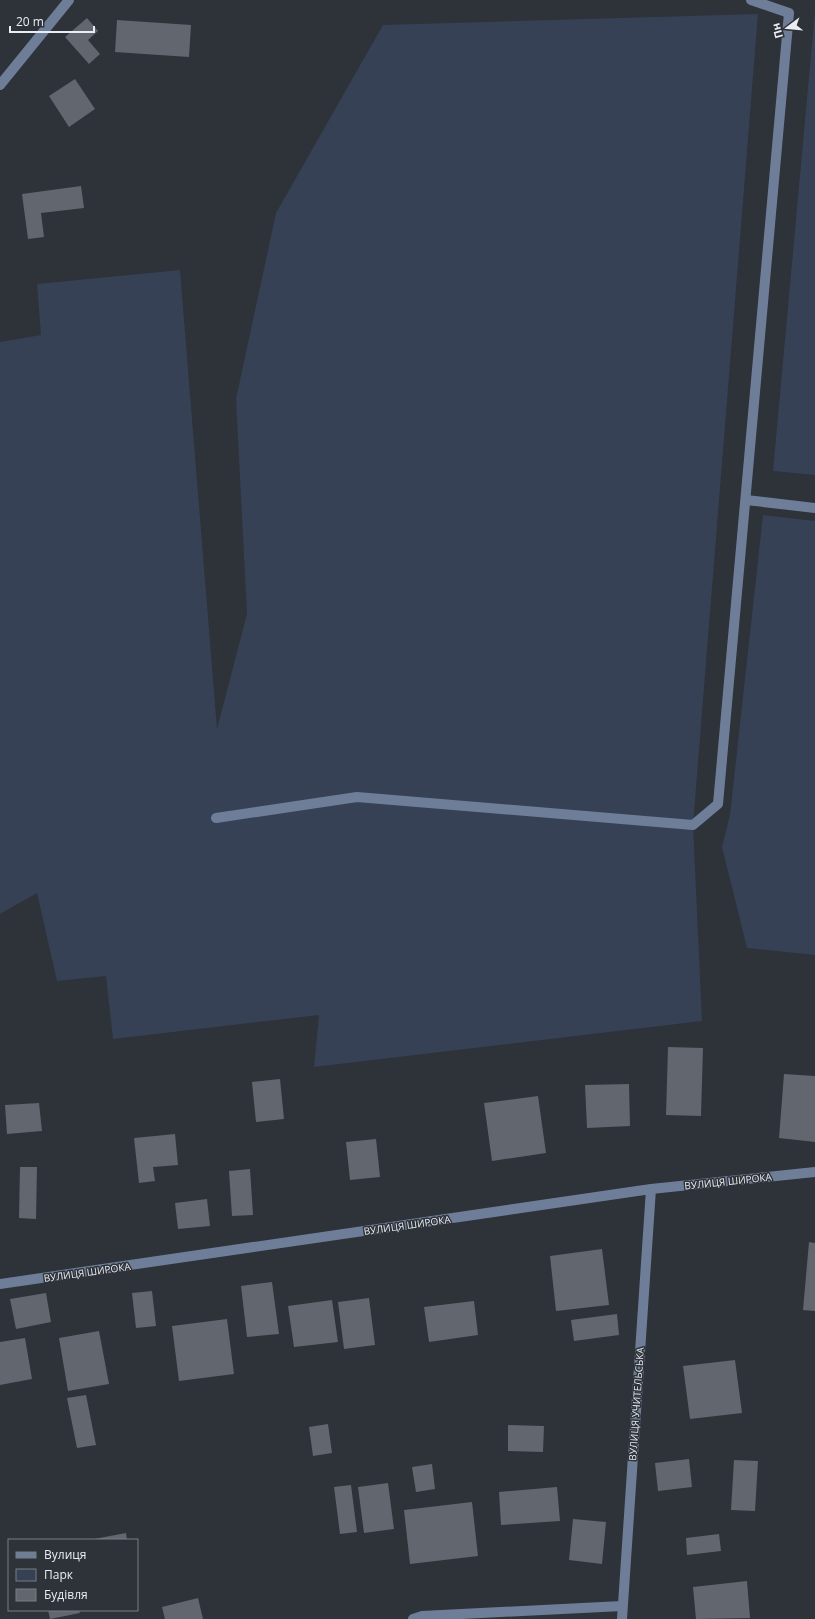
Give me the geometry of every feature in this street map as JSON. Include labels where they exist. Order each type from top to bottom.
[{"type":"street","points":[[0,85],[69,0]]},
{"type":"street","points":[[216,818],[357,797],[693,825],[718,804],[789,13],[751,0]]},
{"type":"street","points":[[746,500],[815,508]]},
{"type":"street","name":"ВУЛИЦЯ ШИРОКА","points":[[0,1284],[651,1189],[815,1172]]},
{"type":"street","name":"ВУЛИЦЯ УЧИТЕЛЬСЬКА","points":[[622,1619],[651,1189]]},
{"type":"street","points":[[413,1619],[422,1616],[622,1606]]},
{"type":"green space","points":[[815,11],[815,475],[773,471]]},
{"type":"green space","points":[[758,14],[693,825],[702,1021],[314,1067],[319,1015],[113,1039],[106,976],[57,981],[37,893],[0,914],[0,342],[41,335],[37,284],[180,270],[217,729],[247,614],[236,399],[276,213],[383,25]]},
{"type":"green space","points":[[763,515],[815,521],[815,955],[747,948],[722,847],[730,815]]},
{"type":"building","points":[[87,18],[98,31],[88,40],[100,54],[89,64],[65,37]]},
{"type":"building","points":[[117,20],[191,25],[189,57],[115,52]]},
{"type":"building","points":[[75,79],[95,109],[69,127],[49,96]]},
{"type":"building","points":[[81,186],[84,208],[41,213],[44,237],[28,239],[22,194]]},
{"type":"building","points":[[668,1047],[703,1048],[701,1116],[666,1115]]},
{"type":"building","points":[[784,1074],[815,1076],[815,1142],[779,1138]]},
{"type":"building","points":[[280,1079],[284,1119],[256,1122],[252,1082]]},
{"type":"building","points":[[629,1084],[630,1126],[587,1128],[585,1085]]},
{"type":"building","points":[[538,1096],[546,1153],[492,1161],[484,1103]]},
{"type":"building","points":[[39,1103],[42,1131],[7,1134],[5,1105]]},
{"type":"building","points":[[175,1134],[178,1165],[153,1167],[155,1181],[139,1183],[134,1138]]},
{"type":"building","points":[[376,1139],[380,1177],[350,1180],[346,1142]]},
{"type":"building","points":[[20,1167],[37,1167],[36,1219],[19,1218]]},
{"type":"building","points":[[250,1169],[253,1215],[232,1216],[229,1171]]},
{"type":"building","points":[[207,1199],[210,1226],[178,1229],[175,1203]]},
{"type":"building","points":[[809,1242],[815,1243],[815,1311],[803,1310]]},
{"type":"building","points":[[602,1249],[609,1305],[556,1311],[550,1256]]},
{"type":"building","points":[[272,1282],[279,1334],[247,1337],[241,1286]]},
{"type":"building","points":[[152,1291],[156,1326],[136,1328],[132,1293]]},
{"type":"building","points":[[46,1293],[51,1322],[16,1329],[10,1299]]},
{"type":"building","points":[[369,1298],[375,1345],[344,1349],[338,1302]]},
{"type":"building","points":[[332,1300],[338,1342],[294,1347],[288,1306]]},
{"type":"building","points":[[474,1301],[478,1335],[429,1342],[424,1307]]},
{"type":"building","points":[[617,1314],[619,1335],[574,1341],[571,1320]]},
{"type":"building","points":[[227,1319],[234,1374],[179,1381],[172,1326]]},
{"type":"building","points":[[99,1331],[109,1384],[68,1391],[59,1338]]},
{"type":"building","points":[[25,1338],[32,1379],[0,1385],[0,1342]]},
{"type":"building","points":[[735,1360],[742,1413],[690,1419],[683,1366]]},
{"type":"building","points":[[86,1395],[96,1445],[77,1448],[67,1398]]},
{"type":"building","points":[[328,1424],[332,1453],[313,1456],[309,1427]]},
{"type":"building","points":[[508,1425],[544,1426],[543,1452],[508,1451]]},
{"type":"building","points":[[689,1459],[692,1487],[658,1491],[655,1463]]},
{"type":"building","points":[[734,1460],[758,1461],[755,1511],[731,1510]]},
{"type":"building","points":[[432,1464],[435,1489],[416,1492],[412,1467]]},
{"type":"building","points":[[388,1483],[394,1529],[364,1533],[358,1487]]},
{"type":"building","points":[[351,1485],[357,1532],[340,1534],[334,1487]]},
{"type":"building","points":[[557,1487],[560,1521],[501,1525],[499,1492]]},
{"type":"building","points":[[472,1502],[478,1556],[410,1564],[404,1510]]},
{"type":"building","points":[[573,1519],[606,1522],[602,1564],[569,1560]]},
{"type":"building","points":[[126,1533],[127,1539],[94,1539]]},
{"type":"building","points":[[719,1534],[721,1551],[687,1555],[686,1538]]},
{"type":"building","points":[[747,1581],[750,1618],[696,1619],[693,1587]]},
{"type":"building","points":[[198,1598],[203,1619],[165,1619],[162,1607]]},
{"type":"building","points":[[48,1611],[79,1611],[80,1613],[50,1619]]}]
